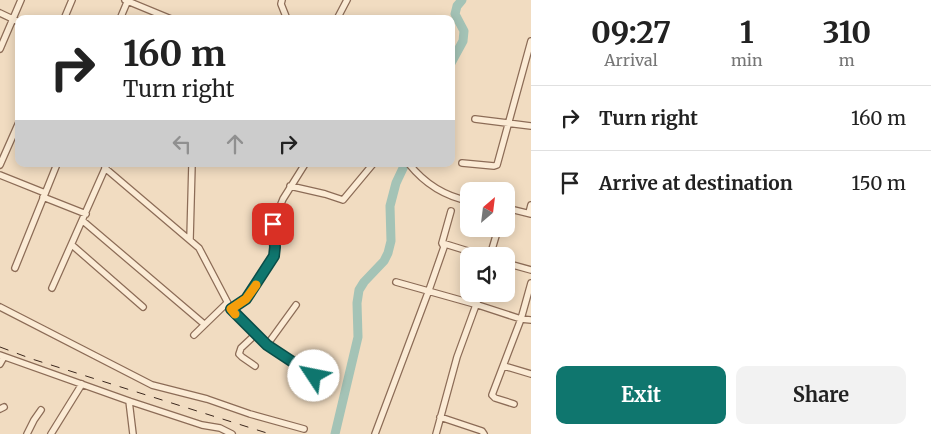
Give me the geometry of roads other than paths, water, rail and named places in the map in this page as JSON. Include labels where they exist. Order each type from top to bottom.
[{"type":"street","points":[[17,15],[21,0]]},
{"type":"street","points":[[66,15],[72,0]]},
{"type":"street","points":[[121,15],[127,0],[162,15]]},
{"type":"street","points":[[282,0],[281,4],[286,15]]},
{"type":"street","points":[[339,15],[346,0]]},
{"type":"street","points":[[0,13],[15,20]]},
{"type":"street","points":[[0,49],[15,22]]},
{"type":"street","points":[[462,163],[496,166],[531,41]]},
{"type":"street","points":[[475,119],[531,126]]},
{"type":"street","points":[[0,165],[15,131]]},
{"type":"street","points":[[15,268],[56,167]]},
{"type":"street","points":[[52,288],[106,167]]},
{"type":"street","points":[[107,167],[203,253],[231,309],[267,345],[314,376]]},
{"type":"street","points":[[190,240],[192,167]]},
{"type":"street","points":[[231,309],[246,299],[274,256],[273,224],[283,199],[303,167]]},
{"type":"street","points":[[290,186],[343,200],[370,167]]},
{"type":"street","points":[[412,167],[433,188],[460,198]]},
{"type":"street","points":[[0,175],[86,214]]},
{"type":"street","points":[[515,210],[530,213],[531,205]]},
{"type":"street","points":[[374,434],[444,247],[442,243],[451,211]]},
{"type":"street","points":[[83,221],[204,324]]},
{"type":"street","points":[[442,243],[460,249]]},
{"type":"street","points":[[72,245],[143,307]]},
{"type":"street","points":[[515,266],[531,270]]},
{"type":"street","points":[[396,282],[429,290],[521,319],[531,320]]},
{"type":"street","points":[[514,404],[492,396],[521,319],[531,283]]},
{"type":"street","points":[[436,434],[457,357],[479,302]]},
{"type":"street","points":[[194,335],[227,303]]},
{"type":"street","points":[[267,345],[296,305]]},
{"type":"street","points":[[0,307],[152,385],[207,399],[250,414],[304,428]]},
{"type":"street","points":[[255,366],[239,354],[241,348],[256,334]]},
{"type":"street","points":[[0,364],[2,356],[129,401],[202,425],[220,428],[232,434]]},
{"type":"street","points":[[504,366],[531,374]]},
{"type":"street","points":[[52,434],[82,384]]},
{"type":"street","points":[[129,401],[133,434]]},
{"type":"street","points":[[27,434],[41,410]]},
{"type":"street","points":[[440,417],[482,431],[484,434]]},
{"type":"waterway","points":[[455,56],[463,41],[464,31],[455,14],[457,6],[462,0]]},
{"type":"waterway","points":[[335,434],[358,337],[357,303],[359,290],[384,261],[388,253],[391,241],[390,206],[396,183],[404,167]]},
{"type":"railway","points":[[0,347],[32,359],[270,434]]}]
